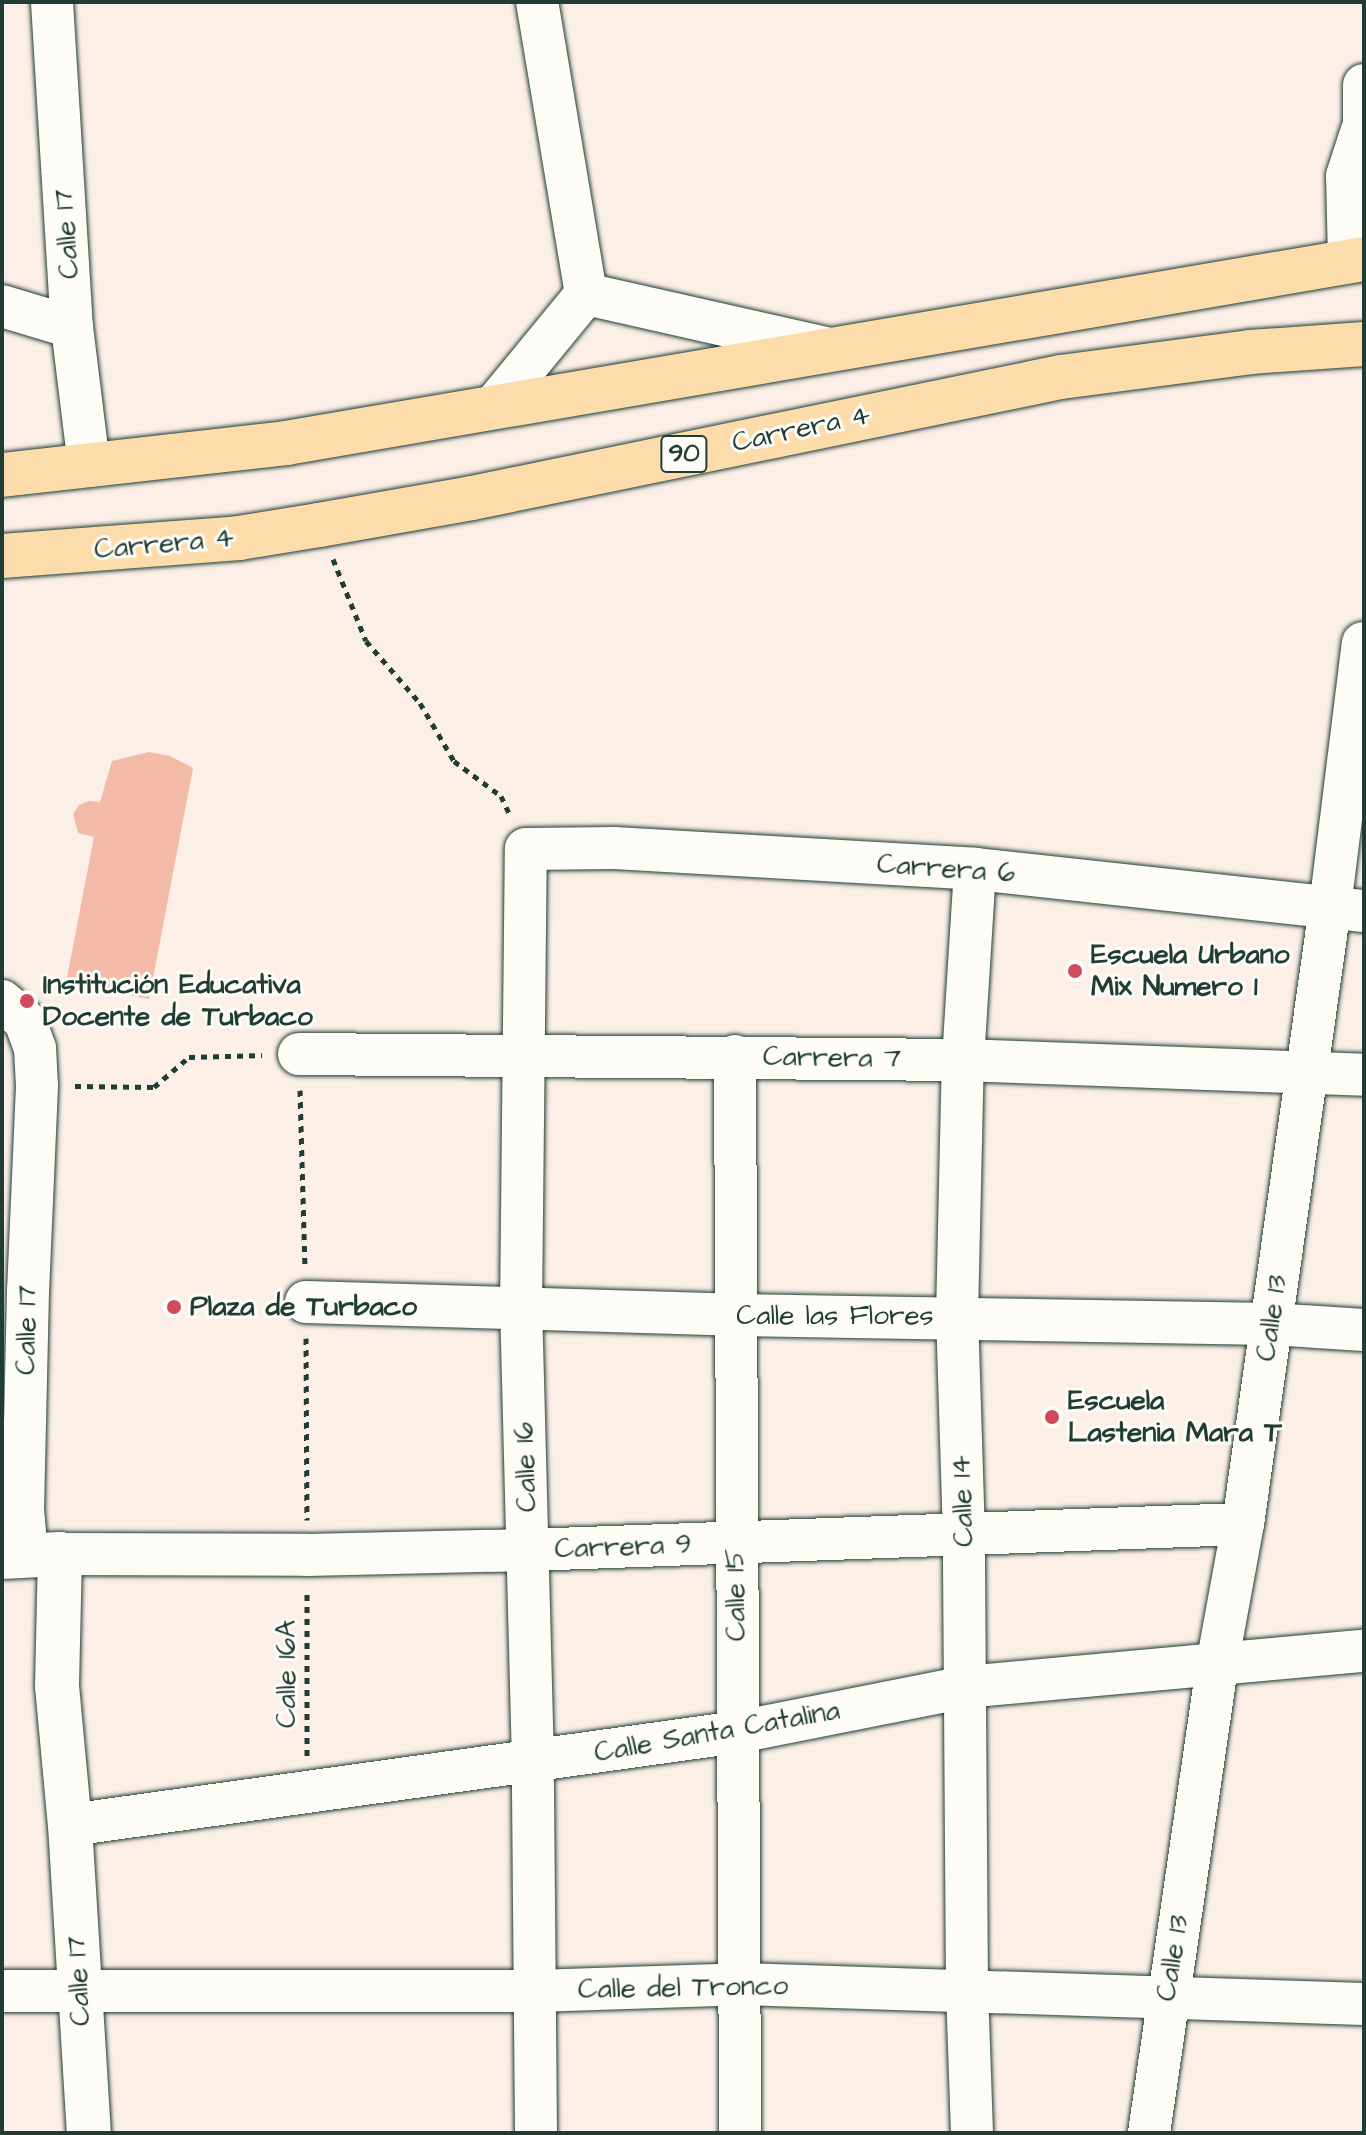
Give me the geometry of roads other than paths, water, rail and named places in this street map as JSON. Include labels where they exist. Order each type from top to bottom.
[{"type":"highway","points":[[15,469],[89,466],[286,443],[826,348],[1356,260]]},
{"type":"highway","name":"Carrera 4","points":[[2,556],[192,542],[319,525],[472,498],[1061,377],[1250,352],[1364,344]]},
{"type":"street","name":"Calle 17","points":[[52,2],[72,327],[89,466]]},
{"type":"street","points":[[494,406],[586,294],[537,2]]},
{"type":"street","points":[[1356,260],[1347,176],[1363,137],[1364,85]]},
{"type":"street","points":[[586,294],[826,348]]},
{"type":"street","points":[[2,306],[72,327]]},
{"type":"street","name":"Calle 13","points":[[1149,2133],[1217,1665],[1243,1524],[1305,1073],[1347,909],[1363,643]]},
{"type":"street","name":"Carrera 6","points":[[526,849],[614,848],[975,869],[1347,909]]},
{"type":"street","name":"Calle 16","points":[[526,849],[521,1058],[521,1310],[533,1762],[536,2133]]},
{"type":"street","name":"Calle 14","points":[[972,2133],[967,1989],[964,1536],[957,1317],[963,1060],[975,869]]},
{"type":"street","name":"Calle 17","points":[[14,1011],[35,1048],[37,1086],[27,1307],[23,1509],[29,1555],[57,1686],[70,1825],[89,2133]]},
{"type":"street","name":"Carrera 7","points":[[299,1054],[963,1060],[1364,1075]]},
{"type":"street","name":"Calle 15","points":[[735,1056],[740,2133]]},
{"type":"street","name":"Calle las Flores","points":[[306,1302],[735,1315],[1271,1324],[1364,1330]]},
{"type":"street","name":"Carrera 9","points":[[29,1555],[307,1555],[529,1550],[1243,1524]]},
{"type":"street","name":"Calle Santa Catalina","points":[[70,1825],[738,1732],[965,1687],[1364,1651]]},
{"type":"street","name":"Calle del Tronco","points":[[2,1991],[535,1991],[741,1984],[1364,2004]]},
{"type":"place","name":"Escuela Urbano Mix Numero 1","points":[[1075,971]]},
{"type":"place","name":"Institución Educativa Docente de Turbaco","points":[[27,1001]]},
{"type":"place","name":"Plaza de Turbaco","points":[[174,1307]]},
{"type":"place","name":"Escuela Lastenia Mara T","points":[[1052,1417]]}]
